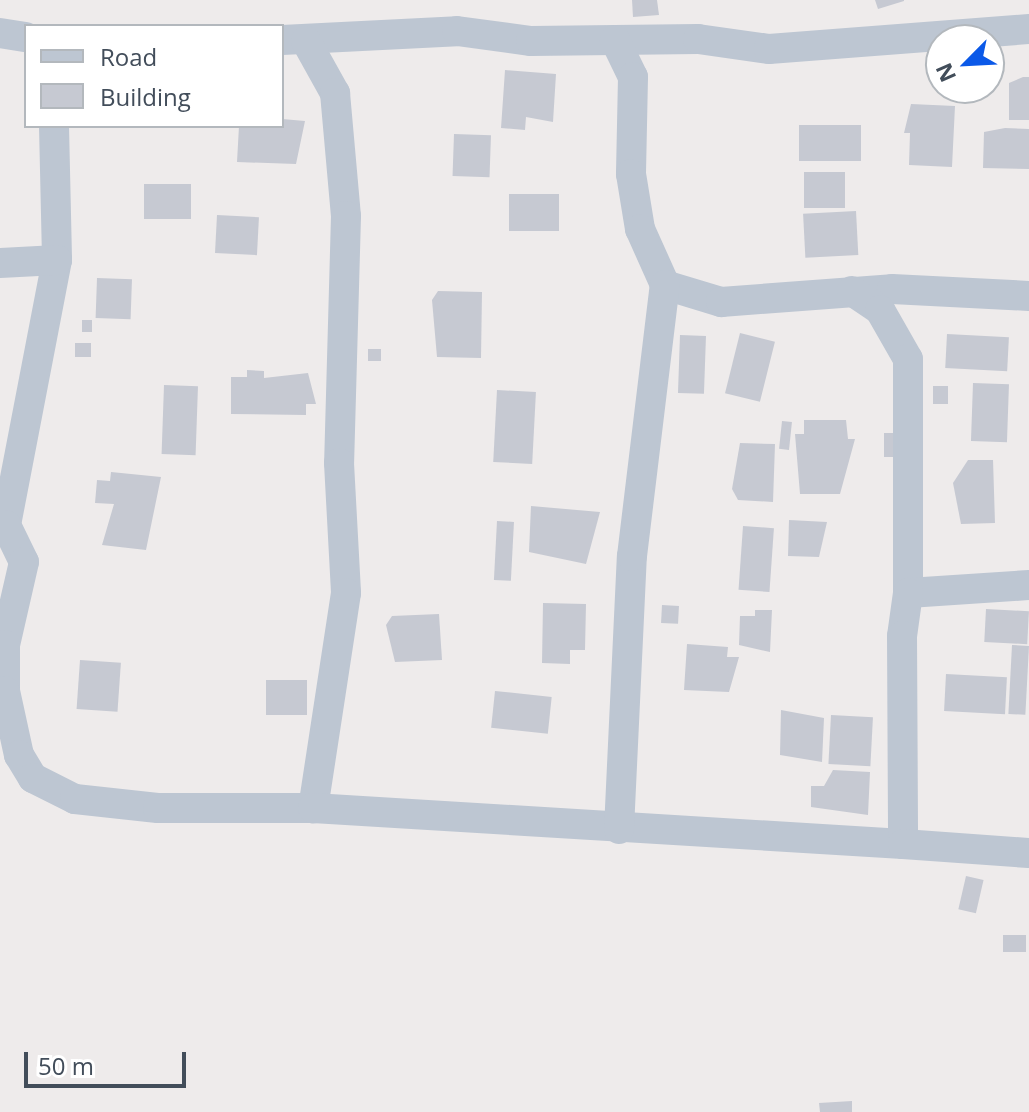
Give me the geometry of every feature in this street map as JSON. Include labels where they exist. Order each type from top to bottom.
[{"type":"street","points":[[294,40],[380,31],[660,39],[769,49],[1029,29]]},
{"type":"street","points":[[0,33],[24,37]]},
{"type":"street","points":[[633,77],[660,39]]},
{"type":"street","points":[[294,40],[335,93],[346,216],[339,463],[346,593],[313,808]]},
{"type":"street","points":[[615,40],[633,77],[631,174],[650,265],[665,285],[721,302],[852,291],[886,300],[1029,296]]},
{"type":"street","points":[[54,128],[57,260],[3,524],[24,562],[5,645],[5,691],[19,755],[33,778],[75,799],[313,808],[1029,853]]},
{"type":"street","points":[[0,263],[57,260]]},
{"type":"street","points":[[619,829],[632,556],[665,285]]},
{"type":"street","points":[[886,300],[908,359],[908,593],[903,844]]},
{"type":"street","points":[[908,593],[1029,585]]},
{"type":"building","points":[[632,0],[657,0],[659,15],[633,17]]},
{"type":"building","points":[[875,0],[904,0],[904,1],[878,9]]},
{"type":"building","points":[[505,70],[556,74],[553,122],[526,117],[525,130],[501,128]]},
{"type":"building","points":[[1029,77],[1029,120],[1009,120],[1009,83]]},
{"type":"building","points":[[911,104],[955,106],[952,167],[909,165],[910,133],[904,133]]},
{"type":"building","points":[[284,119],[305,121],[296,164],[237,162],[239,128],[284,128]]},
{"type":"building","points":[[799,125],[861,125],[861,161],[799,161]]},
{"type":"building","points":[[1005,128],[1029,129],[1029,169],[983,168],[984,132]]},
{"type":"building","points":[[454,134],[491,135],[490,177],[453,176]]},
{"type":"building","points":[[804,172],[845,172],[845,208],[804,208]]},
{"type":"building","points":[[144,184],[191,184],[191,219],[144,219]]},
{"type":"building","points":[[509,194],[559,194],[559,231],[509,231]]},
{"type":"building","points":[[856,211],[858,255],[805,258],[803,214]]},
{"type":"building","points":[[217,215],[259,217],[257,255],[215,253]]},
{"type":"building","points":[[97,278],[132,279],[131,319],[96,318]]},
{"type":"building","points":[[438,291],[482,292],[481,358],[437,357],[432,300]]},
{"type":"building","points":[[82,320],[92,320],[92,332],[82,332]]},
{"type":"building","points":[[740,333],[775,342],[760,402],[725,393]]},
{"type":"building","points":[[947,334],[1009,337],[1007,371],[945,368]]},
{"type":"building","points":[[680,335],[706,336],[704,394],[678,393]]},
{"type":"building","points":[[75,343],[91,343],[91,357],[75,357]]},
{"type":"building","points":[[368,349],[381,349],[381,361],[368,361]]},
{"type":"building","points":[[247,370],[264,371],[264,378],[308,373],[316,404],[306,404],[306,415],[231,414],[231,377],[247,377]]},
{"type":"building","points":[[973,383],[1009,384],[1007,442],[971,441]]},
{"type":"building","points":[[164,385],[198,386],[196,455],[162,454]]},
{"type":"building","points":[[933,386],[948,386],[948,404],[933,404]]},
{"type":"building","points":[[497,390],[536,392],[532,464],[493,462]]},
{"type":"building","points":[[804,420],[846,420],[848,439],[855,439],[840,494],[800,494],[795,434],[804,434]]},
{"type":"building","points":[[782,421],[792,422],[789,450],[779,449]]},
{"type":"building","points":[[884,433],[897,433],[897,457],[884,457]]},
{"type":"building","points":[[740,443],[775,444],[773,502],[738,500],[732,489]]},
{"type":"building","points":[[968,460],[993,460],[995,523],[961,524],[953,483]]},
{"type":"building","points":[[111,472],[161,477],[146,550],[102,545],[114,504],[95,503],[97,480],[110,481]]},
{"type":"building","points":[[531,506],[600,512],[586,564],[529,552]]},
{"type":"building","points":[[789,520],[827,522],[819,557],[788,556]]},
{"type":"building","points":[[497,521],[514,522],[511,581],[494,580]]},
{"type":"building","points":[[743,526],[774,528],[769,592],[739,590]]},
{"type":"building","points":[[543,603],[586,604],[585,650],[570,650],[570,664],[542,663]]},
{"type":"building","points":[[662,605],[679,606],[678,624],[661,623]]},
{"type":"building","points":[[986,609],[1029,611],[1027,644],[984,642]]},
{"type":"building","points":[[755,610],[772,610],[770,652],[739,645],[740,616],[755,616]]},
{"type":"building","points":[[439,614],[442,660],[395,662],[386,625],[392,616]]},
{"type":"building","points":[[687,644],[728,647],[727,657],[739,657],[729,692],[684,690]]},
{"type":"building","points":[[1012,645],[1029,646],[1025,715],[1008,714]]},
{"type":"building","points":[[80,660],[121,663],[117,712],[77,709]]},
{"type":"building","points":[[946,674],[1007,677],[1005,714],[944,711]]},
{"type":"building","points":[[266,680],[307,680],[307,715],[266,715]]},
{"type":"building","points":[[495,691],[552,697],[548,734],[491,728]]},
{"type":"building","points":[[781,710],[824,718],[822,762],[780,755]]},
{"type":"building","points":[[831,715],[873,717],[870,766],[828,764]]},
{"type":"building","points":[[833,770],[870,772],[868,815],[811,807],[811,786],[824,786]]},
{"type":"building","points":[[966,876],[984,880],[976,913],[958,909]]},
{"type":"building","points":[[1003,935],[1026,935],[1026,952],[1003,952]]},
{"type":"building","points":[[852,1101],[852,1112],[820,1112],[819,1103]]}]
